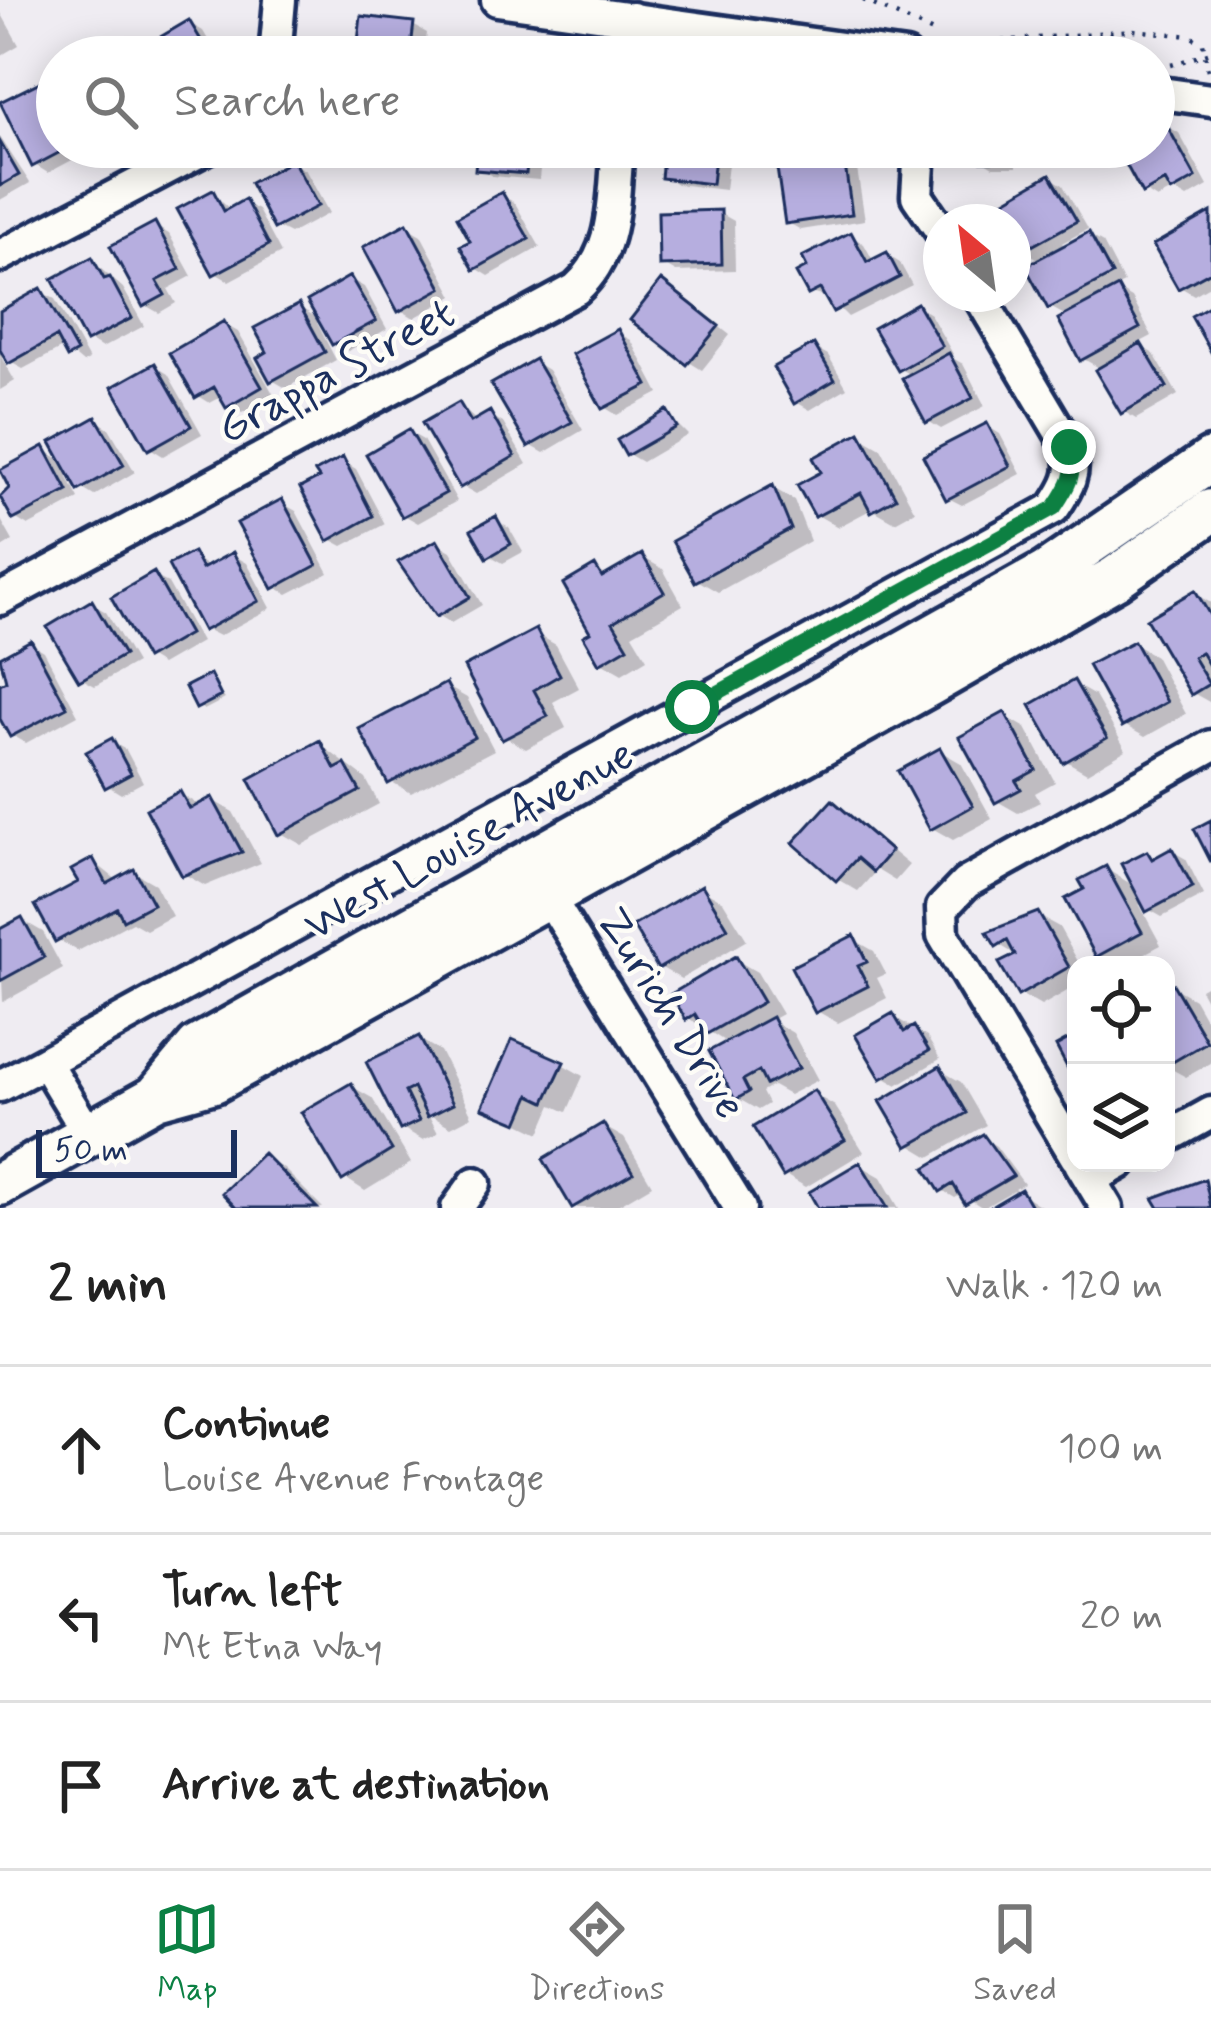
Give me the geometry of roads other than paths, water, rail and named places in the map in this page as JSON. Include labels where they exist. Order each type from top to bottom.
[{"type":"main road","name":"West Louise Avenue","points":[[538,879],[621,812],[1046,573],[1211,460]]},
{"type":"main road","name":"West Louise Avenue","points":[[0,1184],[156,1097],[214,1081],[538,879],[1115,578],[1211,511]]},
{"type":"street","points":[[277,36],[280,0]]},
{"type":"street","points":[[496,0],[758,36]]},
{"type":"street","points":[[630,36],[632,18]]},
{"type":"street","points":[[1175,81],[1209,85]]},
{"type":"street","points":[[0,256],[168,168]]},
{"type":"street","name":"Grappa Street","points":[[0,598],[576,289],[599,268],[608,244],[616,168]]},
{"type":"street","points":[[919,168],[917,196],[923,205]]},
{"type":"street","points":[[0,1087],[1054,508],[1071,483],[1074,462],[989,312]]},
{"type":"street","points":[[1067,1142],[943,935],[942,908],[966,883],[1211,746]]},
{"type":"street","points":[[592,762],[621,812]]},
{"type":"street","name":"Zurich Drive","points":[[538,879],[740,1208]]},
{"type":"street","points":[[45,1062],[89,1135]]},
{"type":"street","points":[[1175,1133],[1211,1113]]},
{"type":"street","points":[[1085,1172],[1107,1208]]}]
